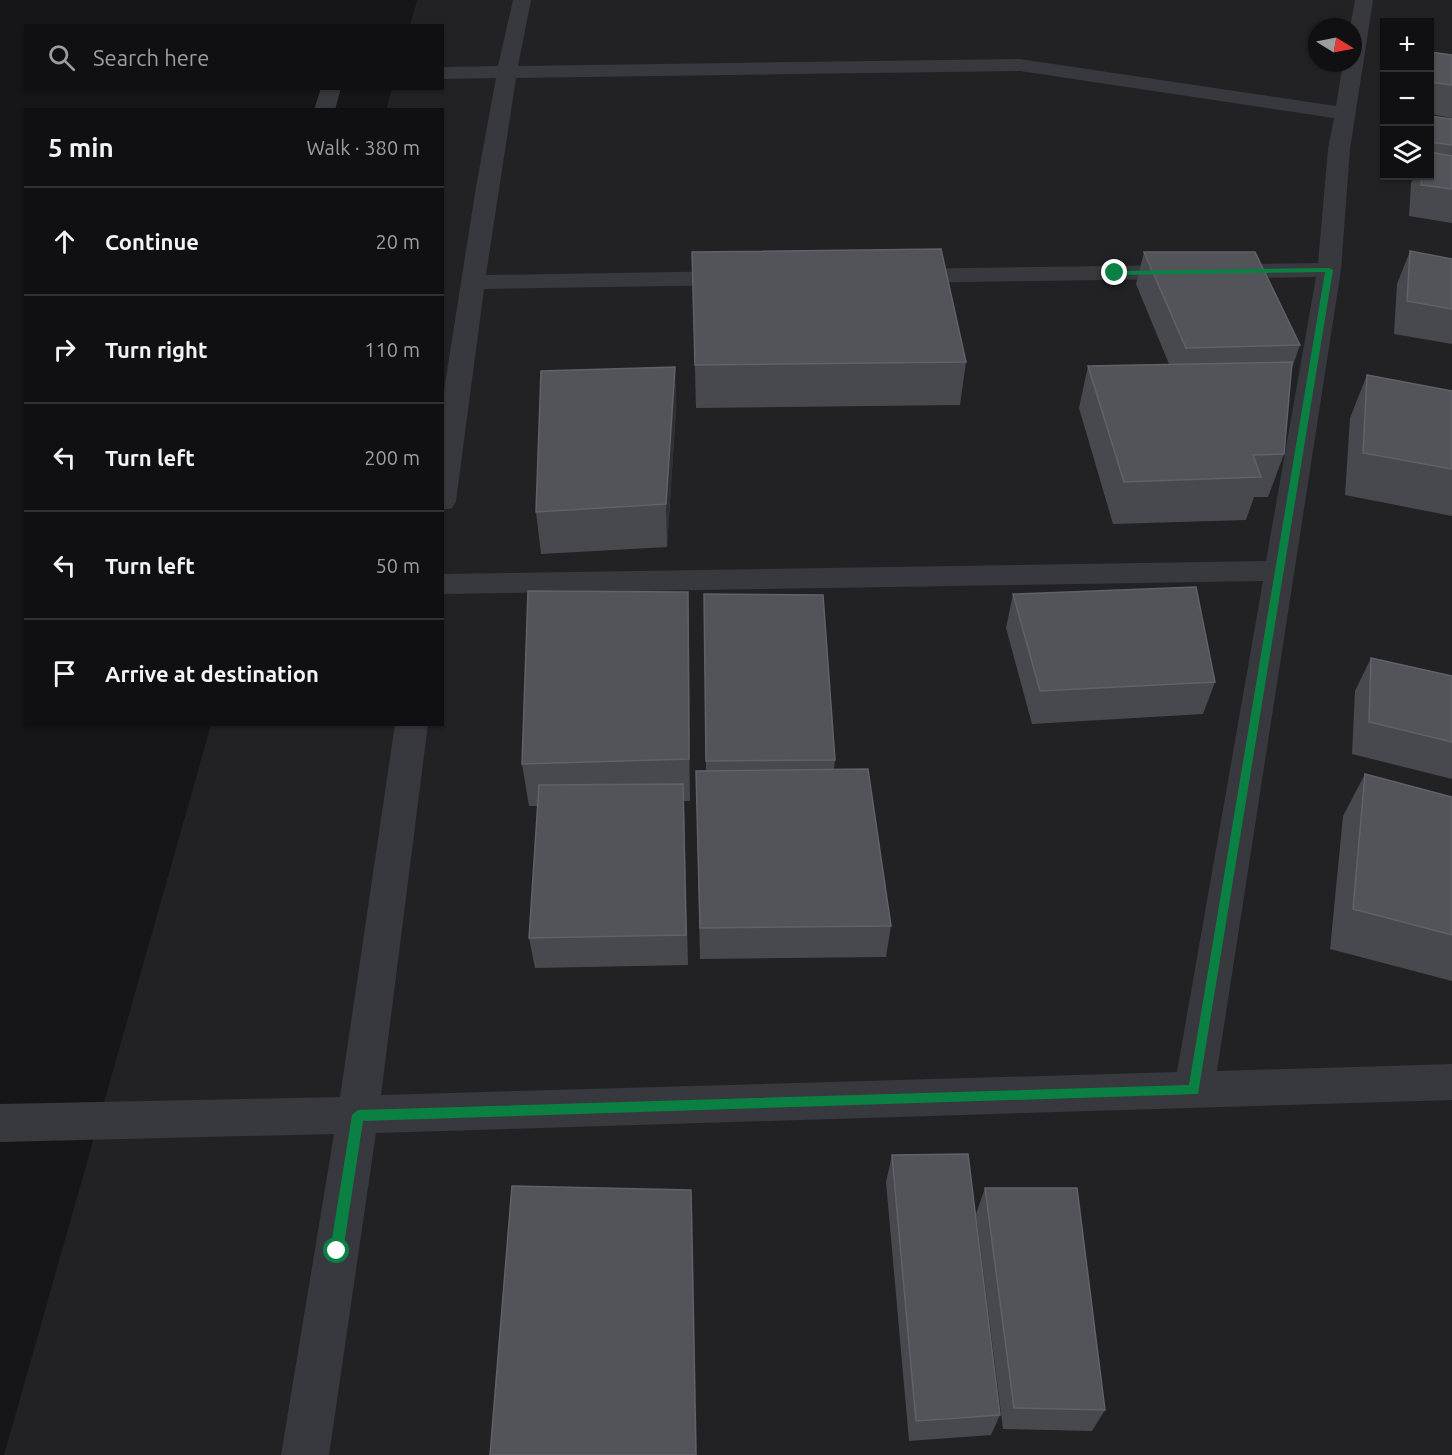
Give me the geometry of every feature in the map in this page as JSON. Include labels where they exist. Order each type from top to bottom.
[{"type":"street","points":[[444,487],[506,73],[522,0]]},
{"type":"street","points":[[1361,18],[1364,0]]},
{"type":"street","points":[[444,73],[1020,65],[1344,113]]},
{"type":"street","points":[[1194,1090],[1329,270],[1344,113],[1351,72]]},
{"type":"street","points":[[325,108],[330,90]]},
{"type":"street","points":[[877,276],[1329,270]]},
{"type":"street","points":[[473,282],[758,278]]},
{"type":"street","points":[[444,584],[1280,571]]},
{"type":"street","points":[[305,1455],[358,1115],[412,726]]},
{"type":"street","points":[[0,1123],[358,1115],[1452,1082]]},
{"type":"shaded area","points":[[417,0],[1452,0],[1452,1455],[4,1455],[211,726],[444,726],[444,108],[386,108],[392,90],[444,90],[444,24],[410,24]]},
{"type":"building","points":[[1434,53],[1452,55],[1452,85],[1434,83]]},
{"type":"building","points":[[1434,117],[1452,119],[1452,145],[1434,143]]},
{"type":"building","points":[[1434,153],[1452,156],[1452,189],[1421,185],[1422,180],[1434,180]]},
{"type":"building","points":[[941,249],[966,362],[695,365],[692,252]]},
{"type":"building","points":[[1410,251],[1452,259],[1452,309],[1407,301]]},
{"type":"building","points":[[1144,252],[1255,252],[1300,345],[1186,348]]},
{"type":"building","points":[[1292,362],[1284,454],[1253,455],[1261,477],[1124,482],[1088,366]]},
{"type":"building","points":[[675,367],[666,504],[536,512],[541,371]]},
{"type":"building","points":[[1367,375],[1452,391],[1452,469],[1363,453]]},
{"type":"building","points":[[1196,587],[1215,682],[1040,691],[1013,594]]},
{"type":"building","points":[[528,591],[688,592],[689,759],[522,764]]},
{"type":"building","points":[[704,594],[823,595],[835,760],[706,761]]},
{"type":"building","points":[[1371,658],[1452,676],[1452,742],[1369,722]]},
{"type":"building","points":[[868,769],[891,926],[700,928],[696,771]]},
{"type":"building","points":[[1365,774],[1452,797],[1452,935],[1353,909]]},
{"type":"building","points":[[683,784],[686,935],[529,938],[539,785]]},
{"type":"building","points":[[968,1154],[1000,1415],[916,1421],[892,1155]]},
{"type":"building","points":[[512,1186],[691,1190],[696,1455],[490,1455]]},
{"type":"building","points":[[985,1188],[1077,1188],[1105,1410],[1014,1408]]},
{"type":"route","points":[[337,1251],[358,1115],[1194,1090],[1329,270],[1115,273]]}]
